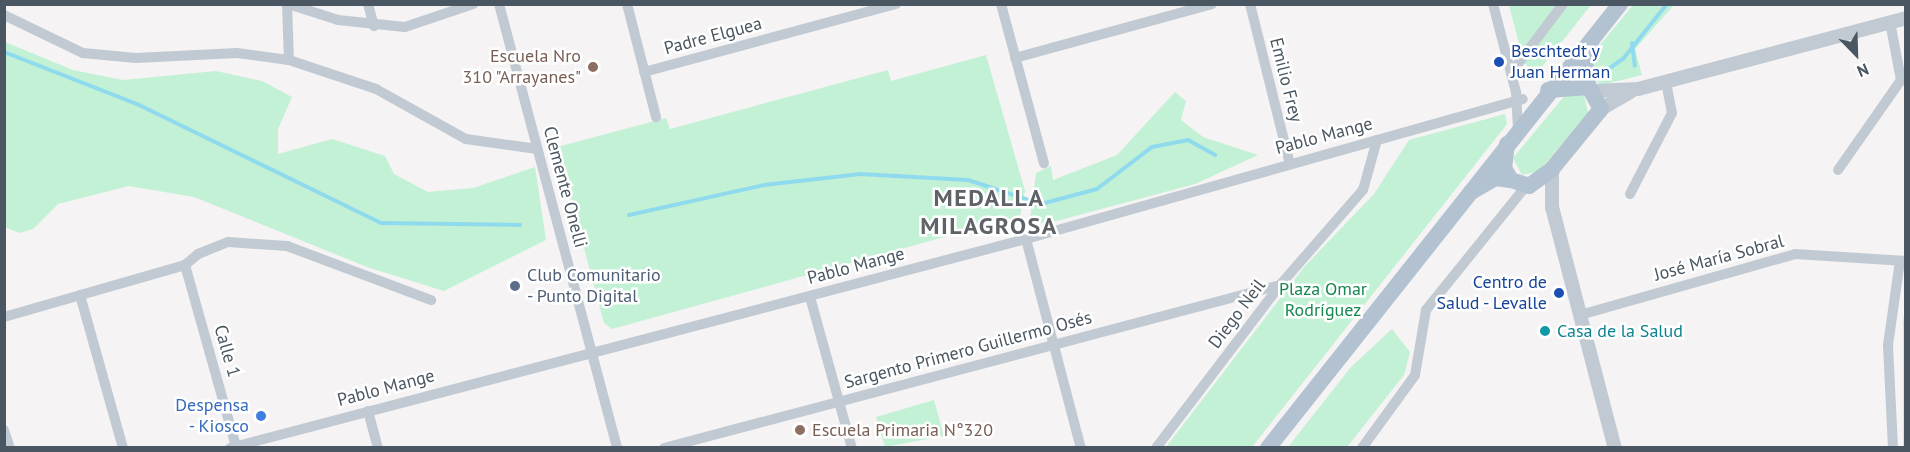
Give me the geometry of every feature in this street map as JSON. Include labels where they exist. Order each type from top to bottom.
[{"type":"main road","points":[[1268,447],[1518,128],[1528,97],[1591,41],[1620,4]]},
{"type":"main road","points":[[1466,196],[1495,178],[1522,184],[1552,169],[1601,109],[1584,71],[1591,41]]},
{"type":"main road","points":[[1528,97],[1591,89]]},
{"type":"main road","points":[[1507,142],[1504,168],[1522,184]]},
{"type":"street","points":[[289,60],[287,4],[374,26],[405,27],[472,4]]},
{"type":"street","points":[[368,4],[374,26]]},
{"type":"street","name":"Clemente Onelli","points":[[499,4],[617,447]]},
{"type":"street","points":[[627,4],[656,117]]},
{"type":"street","name":"Padre Elguea","points":[[644,72],[896,4]]},
{"type":"street","points":[[1001,4],[1044,163]]},
{"type":"street","points":[[1015,58],[1212,4]]},
{"type":"street","name":"Emilio Frey","points":[[1250,4],[1290,164]]},
{"type":"street","points":[[1493,4],[1511,73],[1528,97],[1518,128]]},
{"type":"street","points":[[1511,73],[1563,4]]},
{"type":"street","points":[[4,15],[83,53],[136,58],[237,54],[289,60],[375,88],[466,139],[537,149]]},
{"type":"street","points":[[1591,89],[1638,89],[1905,18]]},
{"type":"street","points":[[1838,170],[1901,80],[1890,22]]},
{"type":"street","points":[[1630,194],[1672,113],[1666,82]]},
{"type":"street","points":[[1601,109],[1638,89]]},
{"type":"street","name":"Pablo Mange","points":[[233,447],[1026,239],[1528,97]]},
{"type":"street","name":"Diego Neil","points":[[1156,447],[1280,285],[1362,190],[1377,140]]},
{"type":"street","points":[[1552,169],[1552,207],[1615,447]]},
{"type":"street","points":[[1362,447],[1415,375],[1426,310],[1522,184],[1552,207]]},
{"type":"street","points":[[1026,239],[1082,447]]},
{"type":"street","points":[[4,317],[185,266],[212,246],[268,242],[431,300]]},
{"type":"street","name":"José María Sobral","points":[[1580,315],[1795,254],[1903,261]]},
{"type":"street","points":[[1893,447],[1888,345],[1903,261]]},
{"type":"street","name":"Calle 1","points":[[185,266],[233,447]]},
{"type":"street","name":"Sargento Primero Guillermo Osés","points":[[664,447],[1280,285]]},
{"type":"street","points":[[80,295],[123,447]]},
{"type":"street","points":[[810,297],[852,447]]},
{"type":"street","points":[[368,411],[378,447]]},
{"type":"street","points":[[4,429],[10,447]]},
{"type":"green space","points":[[1509,5],[1591,5],[1537,73],[1524,63]]},
{"type":"green space","points":[[1633,5],[1674,5],[1635,49],[1642,75],[1601,85],[1592,77],[1591,56]]},
{"type":"green space","points":[[5,42],[73,70],[123,80],[216,71],[262,81],[292,97],[278,129],[278,154],[332,139],[385,156],[394,174],[428,192],[473,188],[535,167],[546,240],[444,291],[367,267],[194,197],[129,186],[58,204],[33,229],[19,233],[5,227]]},
{"type":"green space","points":[[986,55],[1025,191],[1020,216],[612,329],[604,323],[557,147],[666,118],[670,129],[888,70],[891,81]]},
{"type":"green space","points":[[1175,92],[1186,101],[1181,120],[1203,137],[1258,155],[1195,184],[1045,224],[1030,219],[1036,173],[1051,166],[1053,180],[1117,155]]},
{"type":"green space","points":[[1566,94],[1584,94],[1588,113],[1539,171],[1522,175],[1513,158]]},
{"type":"green space","name":"Plaza Omar Rodríguez","points":[[1505,114],[1507,124],[1252,447],[1166,447],[1305,266],[1374,194],[1409,140]]},
{"type":"green space","points":[[1905,310],[1906,447],[1903,448],[1903,321]]},
{"type":"green space","points":[[1392,329],[1410,352],[1404,375],[1347,447],[1288,447],[1351,367]]},
{"type":"green space","points":[[934,400],[944,436],[885,447],[876,417]]},
{"type":"waterway","points":[[1597,77],[1623,59],[1667,4]]},
{"type":"waterway","points":[[1632,43],[1635,66]]},
{"type":"waterway","points":[[4,52],[137,104],[381,223],[520,225]]},
{"type":"waterway","points":[[629,215],[764,185],[860,174],[968,180],[1041,204],[1097,189],[1152,147],[1188,140],[1215,155]]},
{"type":"place","name":"Beschtedt y Juan Herman","points":[[1499,62]]},
{"type":"place","name":"Escuela Nro 310 \"Arrayanes\"","points":[[593,67]]},
{"type":"place","name":"Club Comunitario - Punto Digital","points":[[515,286]]},
{"type":"place","name":"Centro de Salud - Levalle","points":[[1559,293]]},
{"type":"place","name":"Casa de la Salud","points":[[1545,331]]},
{"type":"place","name":"Despensa - Kiosco","points":[[261,416]]},
{"type":"place","name":"Escuela Primaria N°320","points":[[800,430]]},
{"type":"district","name":"MEDALLA MILAGROSA","points":[[989,212]]}]
